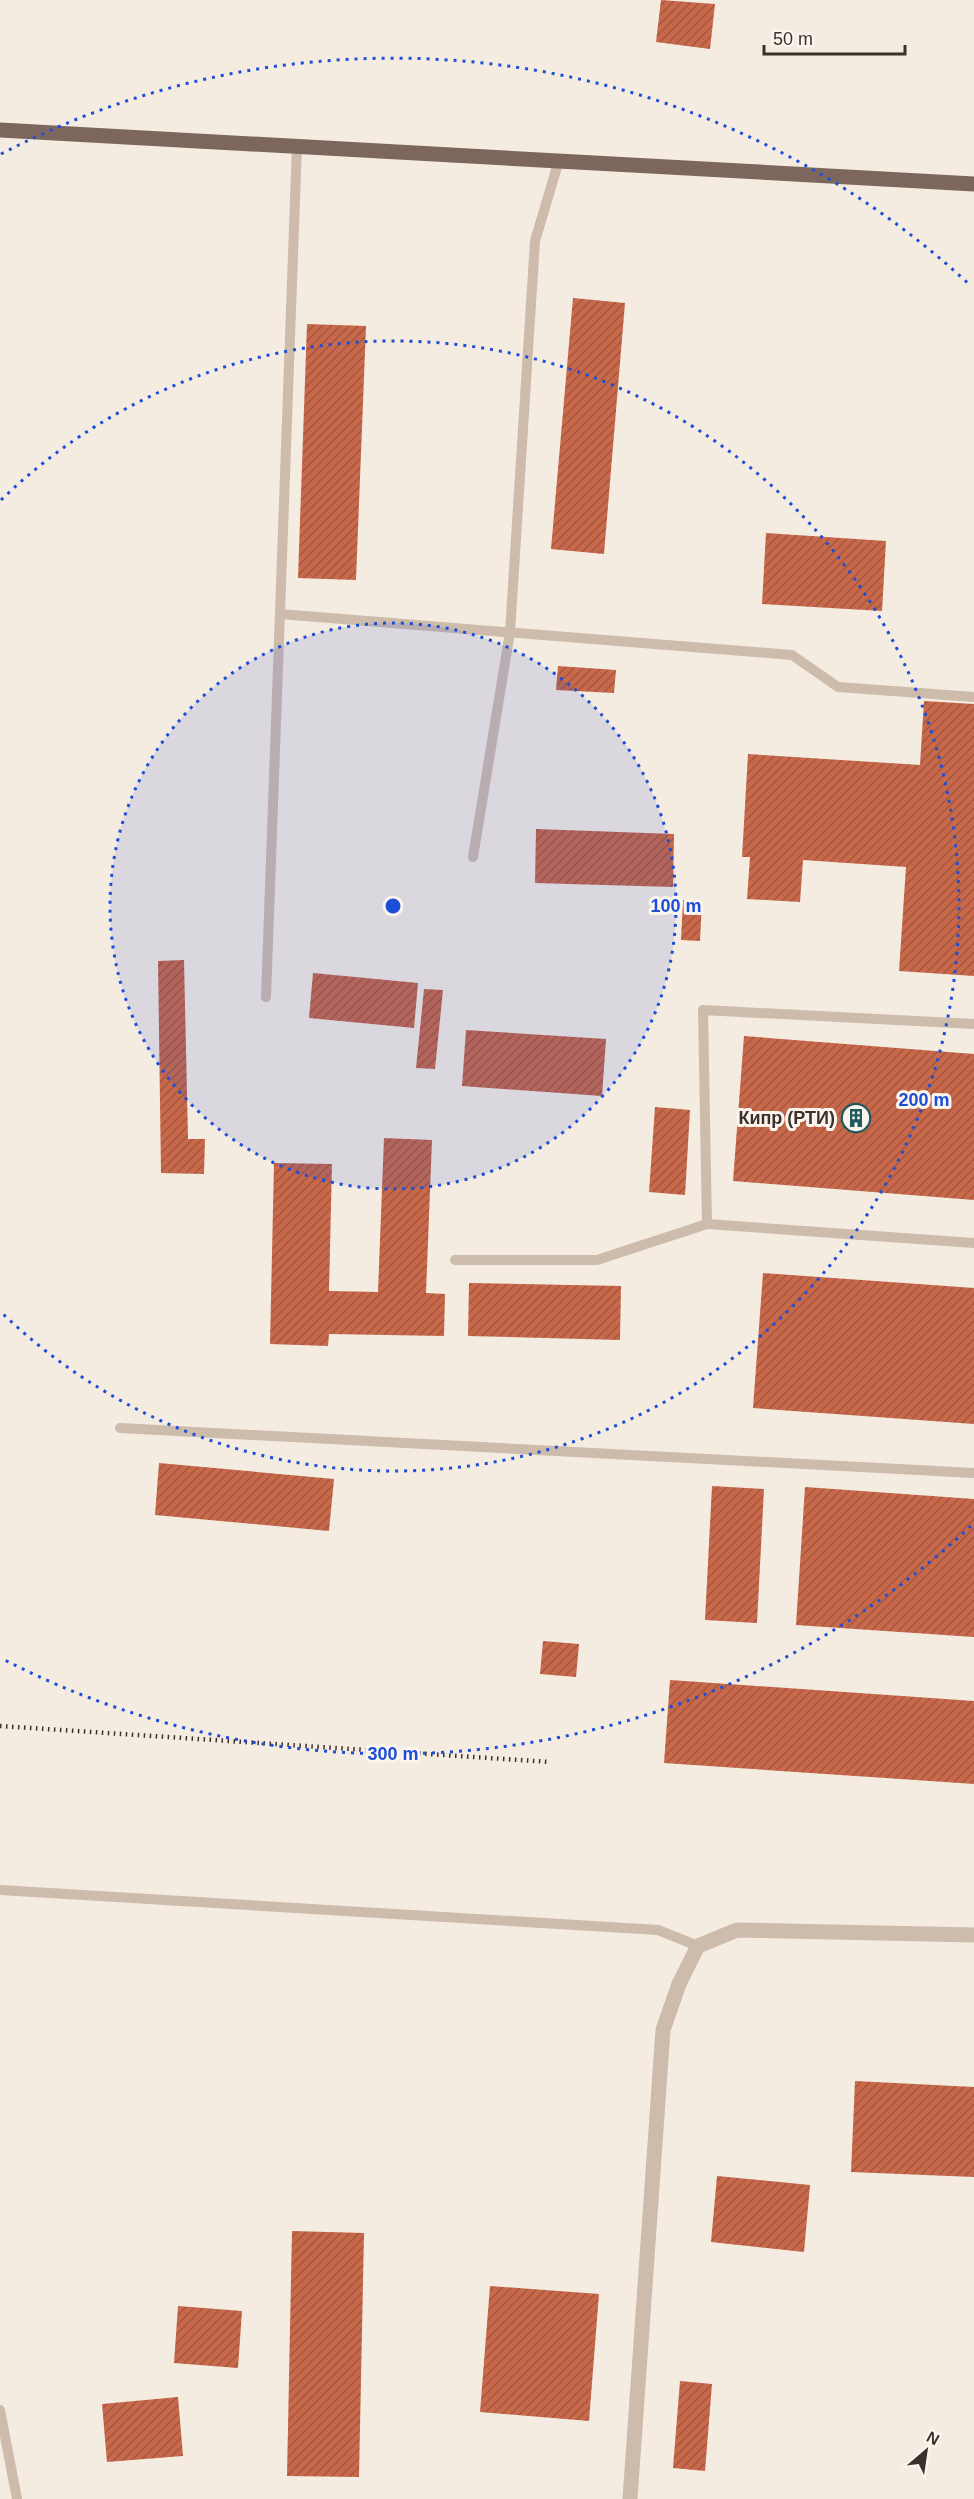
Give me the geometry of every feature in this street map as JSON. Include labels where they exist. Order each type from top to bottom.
[{"type":"main road","points":[[0,130],[974,184]]},
{"type":"street","points":[[630,2499],[663,2030],[679,1984],[698,1946],[737,1930],[974,1935]]},
{"type":"lane","points":[[266,997],[297,145]]},
{"type":"lane","points":[[473,857],[510,632],[535,241],[559,160]]},
{"type":"lane","points":[[280,614],[792,655],[838,687],[974,697]]},
{"type":"lane","points":[[707,1224],[703,1010],[974,1024]]},
{"type":"lane","points":[[455,1260],[597,1260],[707,1224],[974,1244]]},
{"type":"lane","points":[[120,1428],[974,1473]]},
{"type":"lane","points":[[0,1890],[658,1930],[698,1946]]},
{"type":"lane","points":[[0,2410],[17,2499]]},
{"type":"building","points":[[661,0],[715,4],[710,49],[656,42]]},
{"type":"building","points":[[573,298],[625,303],[604,554],[551,549]]},
{"type":"building","points":[[307,324],[366,326],[356,580],[298,578]]},
{"type":"building","points":[[766,533],[886,541],[882,611],[762,604]]},
{"type":"building","points":[[558,666],[616,670],[614,693],[556,690]]},
{"type":"building","points":[[924,701],[974,704],[974,976],[899,971],[906,867],[803,860],[800,902],[747,899],[750,857],[742,857],[748,754],[920,765]]},
{"type":"building","points":[[536,829],[674,834],[673,887],[535,883]]},
{"type":"building","points":[[683,900],[702,901],[700,941],[681,940]]},
{"type":"building","points":[[184,960],[188,1139],[205,1139],[204,1174],[161,1173],[158,961]]},
{"type":"building","points":[[313,973],[418,983],[414,1028],[309,1018]]},
{"type":"building","points":[[424,989],[443,990],[435,1069],[416,1068]]},
{"type":"building","points":[[466,1030],[606,1039],[602,1096],[462,1086]]},
{"type":"building","name":"Кипр (РТИ)","points":[[744,1036],[974,1054],[974,1200],[733,1181]]},
{"type":"building","points":[[655,1107],[690,1110],[685,1195],[649,1192]]},
{"type":"building","points":[[384,1138],[432,1140],[426,1293],[445,1294],[444,1336],[329,1334],[328,1346],[270,1344],[274,1163],[332,1164],[329,1291],[378,1292]]},
{"type":"building","points":[[763,1273],[974,1288],[974,1424],[753,1408]]},
{"type":"building","points":[[469,1283],[621,1286],[620,1340],[468,1336]]},
{"type":"building","points":[[159,1463],[334,1479],[329,1531],[155,1515]]},
{"type":"building","points":[[712,1486],[764,1489],[757,1623],[705,1620]]},
{"type":"building","points":[[805,1487],[974,1499],[974,1637],[796,1625]]},
{"type":"building","points":[[543,1641],[579,1644],[576,1677],[540,1674]]},
{"type":"building","points":[[670,1680],[974,1701],[974,1784],[664,1763]]},
{"type":"building","points":[[855,2081],[974,2087],[974,2177],[851,2172]]},
{"type":"building","points":[[717,2176],[810,2185],[804,2252],[711,2242]]},
{"type":"building","points":[[292,2231],[364,2233],[359,2477],[287,2476]]},
{"type":"building","points":[[490,2286],[599,2294],[589,2421],[480,2412]]},
{"type":"building","points":[[178,2306],[242,2311],[238,2368],[174,2363]]},
{"type":"building","points":[[680,2381],[712,2384],[705,2471],[673,2468]]},
{"type":"building","points":[[178,2397],[183,2456],[107,2462],[102,2404]]},
{"type":"railway","points":[[0,1726],[550,1762]]},
{"type":"place","name":"Кипр (РТИ)","points":[[856,1118]]}]
